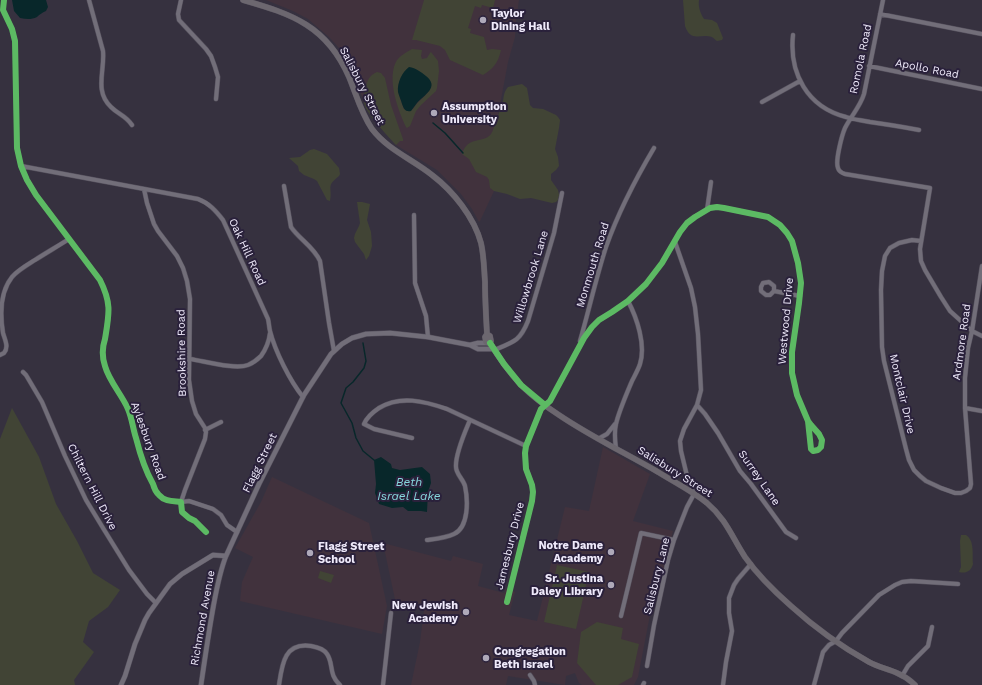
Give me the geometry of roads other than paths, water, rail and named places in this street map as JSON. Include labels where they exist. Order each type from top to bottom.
[{"type":"main road","name":"Salisbury Street","points":[[243,0],[291,16],[307,25],[323,38],[342,64],[349,77],[360,108],[369,125],[376,134],[395,152],[433,175],[462,206],[475,227],[481,243],[488,334],[485,337],[486,342],[492,347],[521,385],[573,424],[707,503],[723,519],[751,564],[791,606],[857,656],[873,664],[898,673],[915,685]]},
{"type":"street","name":"Aylesbury Road","points":[[4,0],[3,10],[12,29],[15,42],[17,154],[21,166],[36,195],[100,280],[109,304],[105,339],[103,343],[103,359],[108,374],[120,393],[128,410],[146,471],[156,490],[162,498],[170,501],[181,502]]},
{"type":"street","points":[[89,0],[103,52],[101,82],[103,96],[110,106],[119,114],[128,118],[132,125]]},
{"type":"street","points":[[181,0],[178,14],[180,21],[208,51],[215,66],[218,77],[216,99]]},
{"type":"street","name":"Romola Road","points":[[883,0],[862,100],[846,128],[841,142],[837,166],[838,170],[845,174],[930,188],[921,241]]},
{"type":"street","points":[[880,14],[982,34]]},
{"type":"street","points":[[793,35],[793,55],[795,68],[800,81],[809,95],[818,104],[832,112],[846,117],[919,130]]},
{"type":"street","name":"Apollo Road","points":[[870,66],[982,89]]},
{"type":"street","points":[[762,102],[800,81]]},
{"type":"street","name":"Monmouth Road","points":[[579,348],[608,241],[621,211],[654,148]]},
{"type":"street","name":"Oak Hill Road","points":[[21,166],[144,189],[202,201],[209,204],[223,220],[268,318],[276,348],[286,371],[303,397]]},
{"type":"street","points":[[707,210],[711,182]]},
{"type":"street","points":[[284,186],[291,227],[294,232],[318,256],[320,261],[334,351]]},
{"type":"street","name":"Brookshire Road","points":[[144,189],[154,224],[177,256],[186,274],[190,299],[189,380],[192,401],[196,414],[205,430]]},
{"type":"street","name":"Willowbrook Lane","points":[[492,347],[515,341],[520,337],[525,329],[554,233],[562,193]]},
{"type":"street","name":"Westwood Drive","points":[[546,405],[550,401],[586,334],[595,323],[628,301],[650,280],[687,223],[710,208],[717,207],[768,217],[780,225],[790,237],[796,254],[800,273],[800,296],[792,352],[793,381],[808,421],[822,440],[821,447],[816,450],[811,449],[808,421]]},
{"type":"street","points":[[414,216],[415,284],[426,316],[428,337]]},
{"type":"street","points":[[0,355],[4,353],[7,348],[2,332],[0,310],[2,295],[8,282],[13,275],[24,266],[69,239]]},
{"type":"street","name":"Montclair Drive","points":[[921,241],[907,241],[896,244],[890,248],[885,256],[882,271],[881,290],[882,347],[884,361],[906,449],[912,466],[920,476],[933,484],[955,492],[961,493],[966,491]]},
{"type":"street","points":[[921,241],[921,261],[941,297],[950,311],[972,331],[982,336]]},
{"type":"street","points":[[675,242],[691,288],[698,334],[701,390],[697,405],[681,435],[680,441],[688,480],[694,494]]},
{"type":"street","name":"Ardmore Road","points":[[966,491],[970,488],[971,478],[965,408],[965,378],[968,348],[982,266]]},
{"type":"street","points":[[774,291],[800,296]]},
{"type":"street","points":[[616,449],[616,424],[627,392],[640,364],[642,355],[638,327],[632,308],[628,301]]},
{"type":"street","points":[[190,359],[227,366],[248,365],[256,360],[265,350],[269,342],[270,330]]},
{"type":"street","name":"Flagg Street","points":[[226,556],[259,484],[303,397],[331,354],[342,344],[366,334],[390,333],[428,337],[470,345],[478,342],[492,347]]},
{"type":"street","name":"Chiltern Hill Drive","points":[[23,372],[42,402],[86,500],[130,570],[147,594],[156,603]]},
{"type":"street","points":[[412,438],[374,429],[364,424],[369,416],[380,408],[402,400],[412,401],[434,404],[526,446]]},
{"type":"street","name":"Jamesbury Drive","points":[[507,602],[532,501],[532,485],[526,469],[526,446],[541,409],[546,405]]},
{"type":"street","name":"Surrey Lane","points":[[697,405],[718,432],[740,471],[786,532],[796,538]]},
{"type":"street","points":[[965,408],[982,410]]},
{"type":"street","points":[[427,540],[452,535],[458,531],[464,521],[467,509],[467,496],[463,480],[456,468],[456,460],[470,420]]},
{"type":"street","points":[[206,532],[195,521],[182,512],[181,502],[204,439],[206,432],[205,430],[221,422]]},
{"type":"street","points":[[598,439],[607,434],[616,424]]},
{"type":"street","name":"Salisbury Lane","points":[[647,666],[654,624],[668,560],[674,540],[694,494]]},
{"type":"street","points":[[181,502],[189,501],[212,509],[237,532]]},
{"type":"street","points":[[621,616],[641,533],[674,540]]},
{"type":"street","points":[[121,685],[145,620],[170,584],[182,574],[214,555],[226,556]]},
{"type":"street","name":"Richmond Avenue","points":[[201,685],[209,627],[222,565],[226,556]]},
{"type":"street","points":[[723,685],[732,631],[729,613],[729,598],[738,578],[751,564]]},
{"type":"street","points":[[814,685],[823,652],[829,644],[836,641],[879,595],[902,582],[911,581],[958,584]]},
{"type":"street","points":[[382,685],[391,613]]},
{"type":"street","points":[[902,676],[908,666],[928,646],[932,627]]},
{"type":"street","points":[[279,685],[282,666],[286,655],[295,648],[308,646],[318,648],[326,653],[334,679],[340,685]]},
{"type":"street","points":[[530,675],[535,685]]},
{"type":"water","points":[[12,0],[46,0],[48,7],[46,11],[35,18],[20,18],[14,11]]},
{"type":"water","points":[[409,67],[416,69],[426,76],[430,80],[431,87],[427,94],[411,111],[406,111],[398,94],[398,89],[399,81],[402,75]]},
{"type":"water","name":"Beth Israel Lake","points":[[381,457],[391,464],[392,468],[400,470],[422,467],[430,474],[431,483],[428,492],[427,512],[408,511],[403,507],[392,508],[379,504],[375,493],[376,484],[374,460]]},
{"type":"waterway","points":[[433,123],[445,133],[463,153]]},
{"type":"waterway","points":[[363,343],[366,361],[364,368],[346,388],[341,403],[352,423],[356,438],[363,451],[374,460]]},
{"type":"place","name":"Taylor Dining Hall","points":[[483,20]]},
{"type":"place","name":"Assumption University","points":[[434,113]]},
{"type":"place","name":"Notre Dame Academy","points":[[611,552]]},
{"type":"place","name":"Flagg Street School","points":[[310,553]]},
{"type":"place","name":"Sr. Justina Daley Library","points":[[611,585]]},
{"type":"place","name":"New Jewish Academy","points":[[466,612]]},
{"type":"place","name":"Congregation Beth Israel","points":[[486,658]]}]
